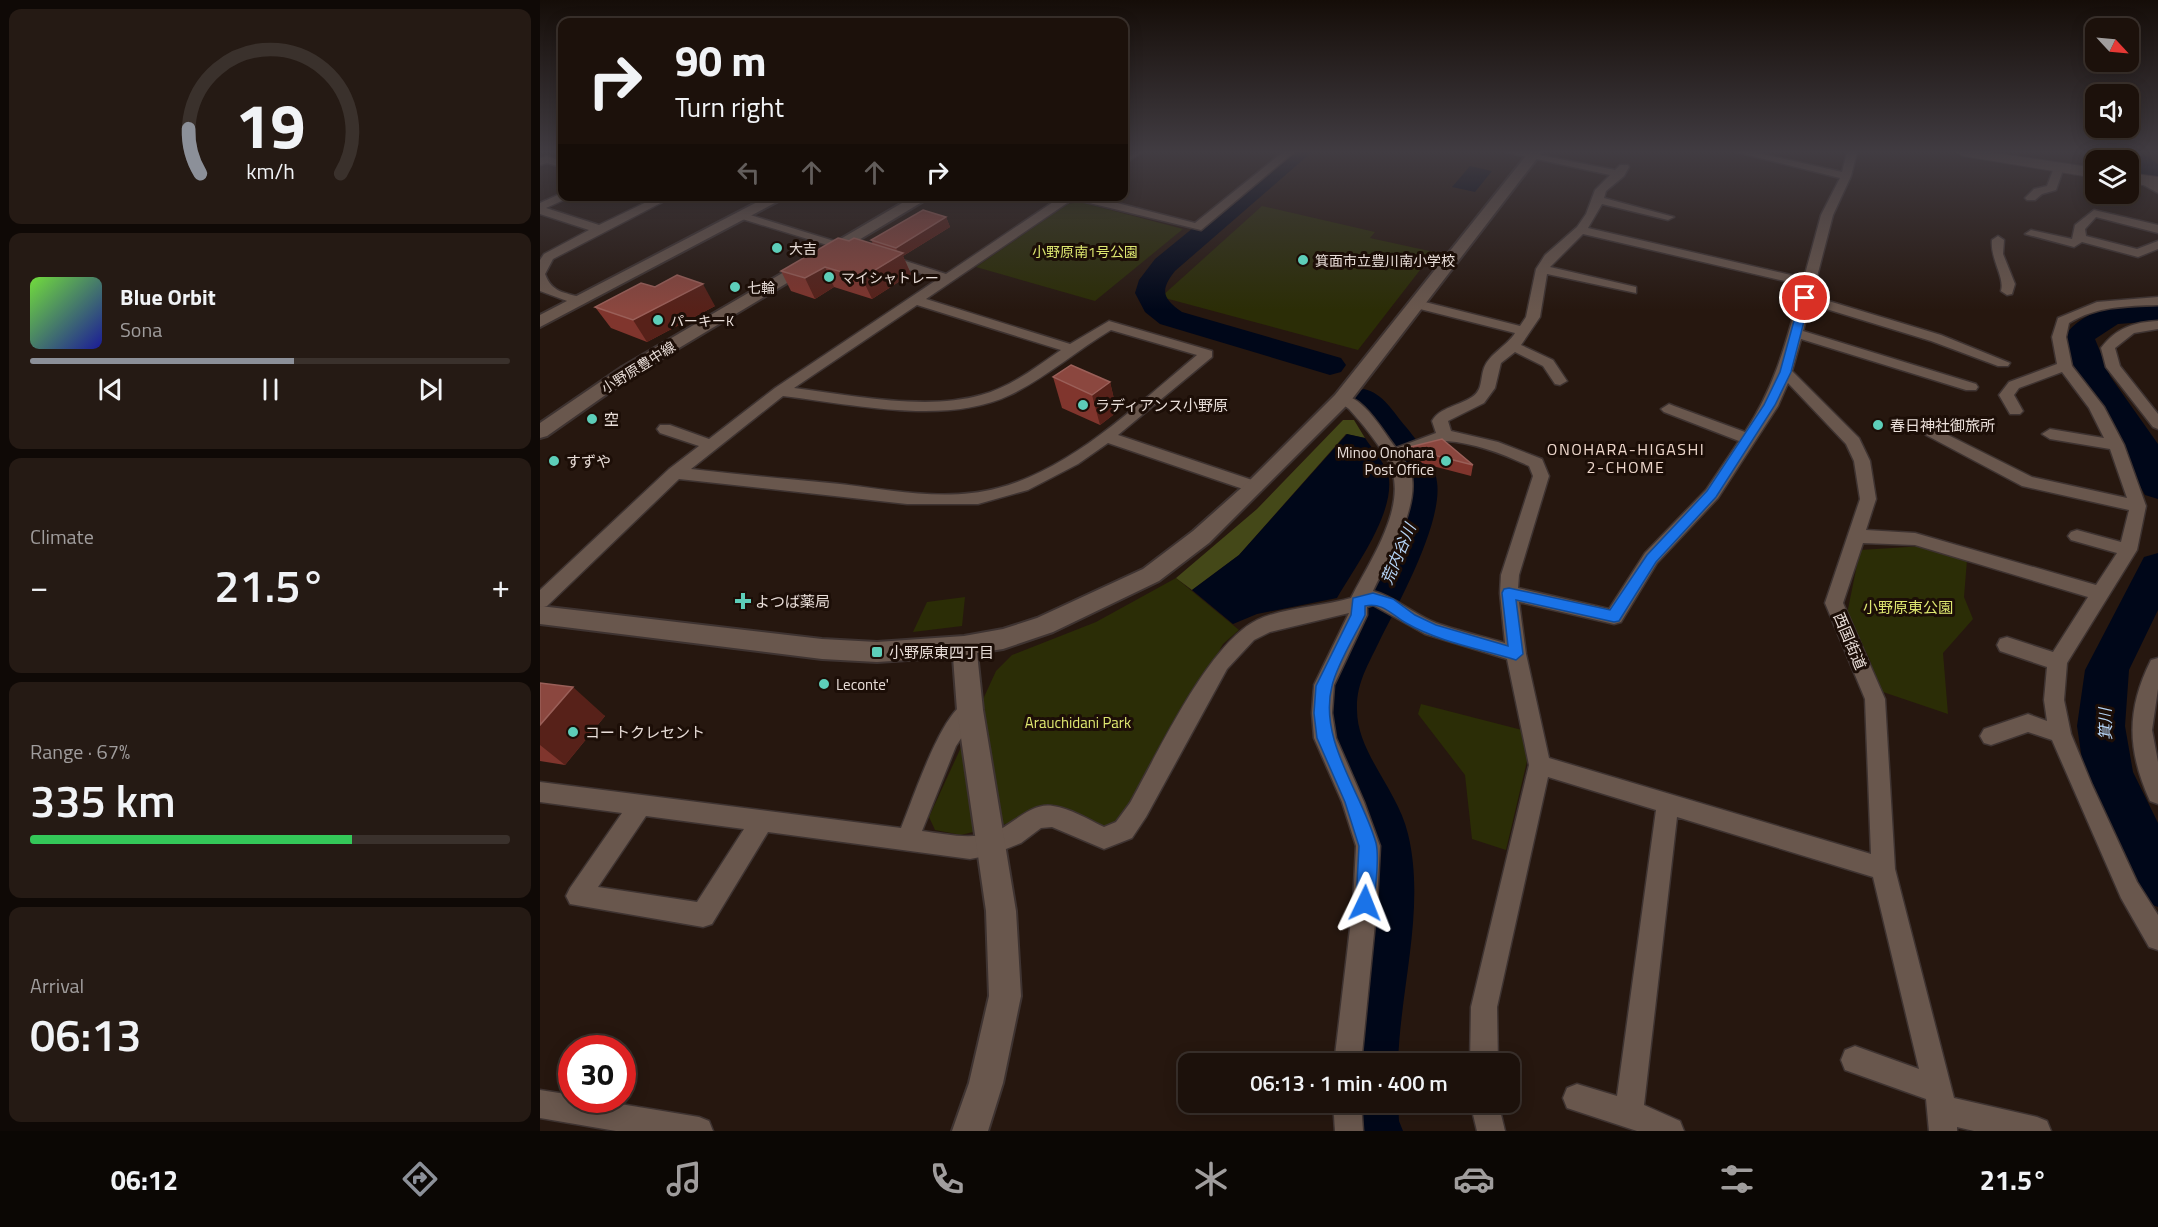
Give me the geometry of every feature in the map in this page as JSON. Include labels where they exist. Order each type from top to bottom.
[{"type":"street","points":[[540,272],[548,257],[652,205]]},
{"type":"street","points":[[540,322],[764,205]]},
{"type":"street","name":"小野原豊中線","points":[[540,432],[628,371],[910,205]]},
{"type":"street","points":[[540,602],[675,473],[780,391],[1057,205]]},
{"type":"street","points":[[1108,205],[1197,228],[1225,205]]},
{"type":"street","points":[[540,615],[822,649],[877,652],[964,646],[1003,639],[1045,625],[1151,575],[1201,537],[1255,487],[1342,399],[1494,205]]},
{"type":"street","points":[[1445,436],[1440,421],[1442,417],[1479,400],[1488,388],[1491,368],[1495,361],[1513,347],[1533,317],[1542,269],[1549,258],[1581,231],[1592,214],[1594,205]]},
{"type":"street","points":[[1618,205],[1668,218]]},
{"type":"street","points":[[1509,593],[1614,617],[1652,558],[1712,494],[1770,405],[1785,372],[1827,215],[1832,205]]},
{"type":"street","points":[[540,209],[602,230]]},
{"type":"street","points":[[2080,238],[2079,228],[2094,213],[2158,229]]},
{"type":"street","points":[[743,216],[947,278]]},
{"type":"street","points":[[1581,231],[1807,290],[2003,363]]},
{"type":"street","points":[[2031,234],[2074,243],[2080,238]]},
{"type":"street","points":[[2080,238],[2138,254],[2158,246]]},
{"type":"street","points":[[1998,240],[1997,254],[2009,284],[2007,291]]},
{"type":"street","points":[[1542,269],[1631,290]]},
{"type":"street","points":[[540,277],[540,285],[550,292],[578,301]]},
{"type":"street","points":[[915,300],[1069,348]]},
{"type":"street","points":[[2158,301],[2100,304],[2076,311],[2063,321],[2059,337],[2065,366],[2096,407],[2116,445],[2138,506],[2128,550],[2057,662],[2054,700],[2060,734],[2129,890],[2158,938]]},
{"type":"street","points":[[1417,304],[1524,331]]},
{"type":"street","points":[[675,473],[925,499],[972,499],[1020,488],[1056,470],[1104,436],[1207,354],[1109,325],[1069,348],[1005,392],[972,404],[931,405],[780,391]]},
{"type":"street","points":[[2158,325],[2139,326],[2118,334],[2108,348],[2114,367],[2158,424]]},
{"type":"street","points":[[1796,333],[1971,387]]},
{"type":"street","points":[[1513,347],[1547,360],[1557,371],[1560,381]]},
{"type":"street","points":[[2014,411],[2006,395],[2014,385],[2065,366]]},
{"type":"street","name":"西国街道","points":[[1785,372],[1853,442],[1862,461],[1868,499],[1834,603],[1875,699],[1883,868],[1941,1110]]},
{"type":"street","points":[[2136,393],[2158,398]]},
{"type":"street","points":[[1342,399],[1353,404],[1393,455],[1404,477],[1403,500],[1390,537],[1373,601],[1358,615],[1324,686],[1322,713],[1325,738],[1353,802],[1368,846],[1365,903],[1348,1053]]},
{"type":"street","points":[[1669,410],[1747,439]]},
{"type":"street","points":[[665,429],[711,445]]},
{"type":"street","points":[[2050,434],[2116,445]]},
{"type":"street","points":[[1934,435],[2028,482],[2138,506]]},
{"type":"street","points":[[1104,436],[1255,487]]},
{"type":"street","points":[[1393,455],[1445,436],[1510,452],[1536,463],[1541,476],[1510,575],[1509,593],[1516,654],[1540,765],[1484,1007],[1484,1053]]},
{"type":"street","points":[[1856,536],[1916,539],[2101,594]]},
{"type":"street","points":[[2077,536],[2128,550]]},
{"type":"street","points":[[540,792],[970,848],[990,835],[1013,835],[1036,818],[1053,816],[1104,838],[1124,830],[1144,800],[1220,663],[1233,648],[1264,625],[1373,601],[1432,629],[1516,654]]},
{"type":"street","points":[[2007,645],[2057,662]]},
{"type":"street","points":[[964,646],[970,710],[1001,911],[1005,996],[986,1083],[970,1131]]},
{"type":"street","points":[[2158,666],[2151,679],[2140,715],[2158,794]]},
{"type":"street","points":[[907,841],[947,741],[970,710]]},
{"type":"street","points":[[1991,736],[2028,723],[2060,734]]},
{"type":"street","points":[[1540,765],[1883,868]]},
{"type":"street","points":[[1629,1113],[1668,802]]},
{"type":"street","points":[[640,806],[578,896],[703,915],[762,821]]},
{"type":"street","points":[[1856,1060],[1941,1110],[2037,1131]]},
{"type":"street","points":[[1577,1098],[1629,1113],[1670,1131]]},
{"type":"street","points":[[540,1104],[699,1131]]},
{"type":"street","points":[[1348,1113],[1349,1131]]},
{"type":"street","points":[[1487,1113],[1491,1131]]},
{"type":"green space","name":"小野原南1号公園","points":[[1067,205],[1091,205],[1183,229],[1095,301],[976,267]]},
{"type":"green space","points":[[1262,206],[1375,232],[1370,238],[1434,252],[1358,350],[1161,297]]},
{"type":"green space","points":[[1343,420],[1354,420],[1365,438],[1346,434],[1239,555],[1192,590],[1176,578],[1257,509]]},
{"type":"green space","name":"小野原東公園","points":[[1924,546],[1967,560],[1964,597],[1973,619],[1943,653],[1948,714],[1883,692],[1875,680],[1870,660],[1847,614],[1860,550]]},
{"type":"green space","name":"Arauchidani Park","points":[[1176,578],[1239,630],[1223,644],[1132,808],[1121,822],[1105,827],[1021,820],[961,835],[935,830],[929,817],[996,671],[1012,655],[1096,622]]},
{"type":"green space","points":[[965,597],[962,626],[913,632],[927,602]]},
{"type":"green space","points":[[1421,704],[1522,730],[1528,757],[1506,850],[1472,839],[1465,775],[1418,714]]},
{"type":"water","points":[[1347,434],[1365,438],[1383,463],[1389,479],[1389,493],[1379,525],[1337,598],[1257,614],[1233,624],[1192,590],[1239,555]]},
{"type":"building","points":[[923,210],[946,217],[896,248],[871,240]]},
{"type":"building","points":[[838,238],[849,241],[854,238],[903,253],[862,278],[825,267],[805,278],[781,271]]},
{"type":"building","points":[[677,275],[703,284],[633,320],[595,307],[641,283],[655,287]]},
{"type":"building","points":[[1071,365],[1110,382],[1092,395],[1053,377]]},
{"type":"building","points":[[1442,439],[1473,465],[1406,448]]},
{"type":"building","points":[[540,683],[573,687],[540,725]]},
{"type":"waterway","name":"荒内谷川","points":[[1237,205],[1158,273],[1150,293],[1155,305],[1171,318],[1330,365]]},
{"type":"waterway","name":"箕川","points":[[2158,312],[2114,315],[2096,322],[2079,338],[2094,376],[2141,445],[2158,486]]},
{"type":"waterway","name":"荒内谷川","points":[[1364,399],[1405,451],[1417,473],[1419,483],[1411,527],[1400,555],[1335,686],[1336,731],[1379,821],[1386,864],[1387,893],[1368,1053]]},
{"type":"waterway","name":"箕川","points":[[2158,568],[2107,670],[2101,726],[2109,773],[2158,881]]},
{"type":"waterway","name":"荒内谷川","points":[[1367,1113],[1371,1131]]},
{"type":"place","name":"大吉","points":[[777,248]]},
{"type":"place","name":"箕面市立豊川南小学校","points":[[1303,260]]},
{"type":"place","name":"マイシャトレー","points":[[829,277]]},
{"type":"place","name":"七輪","points":[[735,287]]},
{"type":"place","name":"パーキーK","points":[[658,320]]},
{"type":"place","name":"ラディアンス小野原","points":[[1083,405]]},
{"type":"place","name":"空","points":[[592,419]]},
{"type":"place","name":"春日神社御旅所","points":[[1878,425]]},
{"type":"place","name":"すずや","points":[[554,461]]},
{"type":"place","name":"Minoo Onohara Post Office","points":[[1446,461]]},
{"type":"place","name":"よつば薬局","points":[[743,601]]},
{"type":"place","name":"小野原東四丁目","points":[[877,652]]},
{"type":"place","name":"Leconte'","points":[[824,684]]},
{"type":"place","name":"コートクレセント","points":[[573,732]]},
{"type":"district","name":"ONOHARA-HIGASHI 2-CHOME","points":[[1626,458]]},
{"type":"route","points":[[1365,903],[1368,846],[1353,802],[1325,738],[1322,713],[1324,686],[1358,615],[1358,602],[1373,598],[1388,603],[1410,619],[1432,629],[1516,654],[1509,593],[1614,617],[1652,558],[1712,494],[1770,405],[1785,372],[1805,298]]}]
